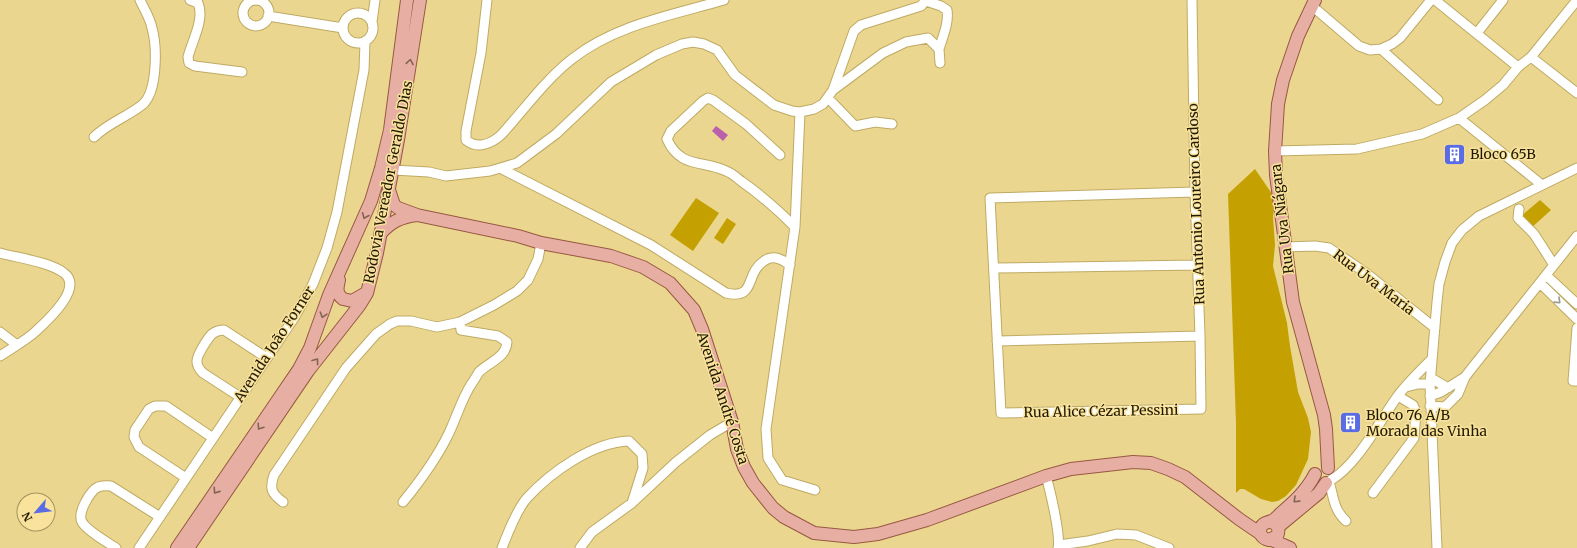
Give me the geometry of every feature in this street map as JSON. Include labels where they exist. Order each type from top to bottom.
[{"type":"main road","name":"Rodovia Vereador Geraldo Dias","points":[[177,548],[299,369],[310,348],[329,294],[371,200],[381,168],[390,130],[407,0]]},
{"type":"main road","name":"Rodovia Vereador Geraldo Dias","points":[[188,548],[308,371],[359,306],[367,293],[393,170],[420,0]]},
{"type":"main road","name":"Rua Uva Niágara","points":[[1261,534],[1261,528],[1274,529],[1310,485],[1325,475],[1326,440],[1324,415],[1297,319],[1285,247],[1276,175],[1275,151],[1278,104],[1283,80],[1298,36],[1314,3]]},
{"type":"main road","name":"Avenida André Costa","points":[[389,190],[394,205],[417,215],[518,236],[541,243],[627,260],[658,275],[670,283],[694,310],[702,329],[732,422],[744,467],[763,496],[773,508],[784,517],[814,533],[854,537],[897,530],[1046,476],[1072,469],[1132,462],[1151,463],[1185,477],[1261,534]]},
{"type":"main road","name":"Avenida André Costa","points":[[380,234],[393,222],[404,216],[417,215]]},
{"type":"main road","points":[[342,265],[337,289],[340,297],[346,301],[352,300],[367,293]]},
{"type":"main road","points":[[1246,523],[1274,529],[1288,547]]},
{"type":"street","points":[[94,137],[102,129],[144,104],[150,92],[155,70],[155,43],[152,26],[140,0]]},
{"type":"street","points":[[190,0],[198,2],[200,7],[199,20],[188,57],[189,63],[195,66],[242,72]]},
{"type":"street","points":[[362,14],[372,0]]},
{"type":"street","points":[[372,0],[373,32],[370,38],[365,42],[355,43],[346,37],[343,28],[345,21],[349,16],[355,13],[362,14],[368,17],[372,22]]},
{"type":"street","points":[[487,0],[480,52],[466,131],[466,140],[470,143],[479,145],[497,139],[563,67],[580,53],[600,41],[621,31],[724,0]]},
{"type":"street","points":[[831,94],[854,31],[861,25],[922,6],[926,0],[947,10],[948,16],[939,49],[940,63]]},
{"type":"street","name":"Rua Antonio Loureiro Cardoso","points":[[1192,0],[1195,192],[1201,409]]},
{"type":"street","points":[[1314,3],[1359,46],[1370,50],[1381,49],[1400,38],[1431,0]]},
{"type":"street","points":[[1435,0],[1518,67]]},
{"type":"street","points":[[1477,33],[1503,0]]},
{"type":"street","points":[[1275,151],[1357,149],[1422,134],[1459,118],[1485,100],[1503,85],[1518,67],[1531,57],[1576,0]]},
{"type":"street","points":[[258,1],[268,11],[268,16],[266,20],[258,26],[248,24],[245,20],[243,10],[249,2],[258,1]]},
{"type":"street","points":[[268,16],[343,28]]},
{"type":"street","points":[[393,170],[429,172],[446,176],[490,171],[517,163],[556,134],[611,82],[656,54],[682,44],[693,42],[704,44],[717,50],[735,75],[774,105],[800,112],[814,109],[823,104],[831,94],[883,53],[906,42],[925,38],[930,40],[939,49]]},
{"type":"street","name":"Avenida João Forner","points":[[139,548],[294,318],[313,284],[327,248],[337,212],[364,70],[365,42]]},
{"type":"street","name":"Avenida João Forner","points":[[355,43],[364,70]]},
{"type":"street","points":[[1381,49],[1438,100]]},
{"type":"street","points":[[1531,57],[1577,93]]},
{"type":"street","points":[[831,94],[855,126],[875,122],[892,124]]},
{"type":"street","points":[[780,155],[746,124],[714,100],[708,98],[671,131],[667,139],[671,147],[681,156],[693,163],[726,170],[765,198],[795,227]]},
{"type":"street","points":[[800,112],[795,227],[766,429],[768,458],[782,480],[814,490]]},
{"type":"street","points":[[1459,118],[1542,185]]},
{"type":"street","points":[[500,168],[651,245],[726,293],[736,296],[743,294],[748,287],[755,269],[769,258],[776,258],[790,264]]},
{"type":"street","points":[[1437,548],[1430,381],[1439,284],[1444,262],[1452,243],[1462,230],[1479,216],[1577,168]]},
{"type":"street","points":[[1195,192],[990,198],[997,341],[1200,336]]},
{"type":"street","points":[[1519,209],[1518,218],[1534,234],[1554,265]]},
{"type":"street","points":[[1431,424],[1458,394],[1465,377],[1577,236]]},
{"type":"street","points":[[283,502],[275,496],[272,488],[271,484],[274,475],[346,368],[376,334],[397,321],[436,327],[460,322],[494,305],[517,291],[528,280],[538,259],[541,243]]},
{"type":"street","name":"Rua Uva Maria","points":[[1285,247],[1314,246],[1329,248],[1366,274],[1435,328]]},
{"type":"street","points":[[0,356],[35,332],[67,296],[70,288],[70,281],[65,273],[54,267],[1,255]]},
{"type":"street","points":[[994,268],[1197,265]]},
{"type":"street","points":[[1546,275],[1577,304]]},
{"type":"street","points":[[1540,283],[1577,319]]},
{"type":"street","points":[[403,502],[421,481],[433,462],[449,433],[466,392],[480,372],[500,356],[507,347],[507,342],[498,336],[461,330],[460,322]]},
{"type":"street","points":[[1577,328],[1573,381],[1577,381]]},
{"type":"street","points":[[240,397],[203,373],[199,368],[197,361],[198,355],[212,334],[218,330],[224,330],[267,358]]},
{"type":"street","points":[[0,332],[17,344]]},
{"type":"street","name":"Rua Alice Cézar Pessini","points":[[997,341],[1001,413],[1201,409]]},
{"type":"street","points":[[1346,520],[1339,514],[1336,508],[1325,475],[1340,474],[1354,461],[1398,396],[1432,359]]},
{"type":"street","points":[[1430,396],[1448,388],[1465,377]]},
{"type":"street","points":[[1405,387],[1430,381],[1448,388]]},
{"type":"street","points":[[1373,493],[1414,438],[1416,412],[1413,405],[1398,396]]},
{"type":"street","points":[[186,478],[139,447],[134,437],[134,430],[150,409],[161,405],[166,406],[213,438]]},
{"type":"street","points":[[1430,406],[1445,407]]},
{"type":"street","points":[[580,548],[592,532],[632,503],[676,462],[710,435],[732,422]]},
{"type":"street","points":[[502,548],[526,499],[550,477],[579,456],[616,441],[630,441],[642,454],[643,468],[632,503]]},
{"type":"street","points":[[1046,476],[1059,546],[1117,534],[1136,535],[1169,548]]},
{"type":"street","points":[[116,548],[86,528],[80,516],[81,511],[93,491],[98,487],[104,485],[111,486],[160,517]]},
{"type":"shaded area","points":[[716,126],[728,135],[723,141],[712,131]]},
{"type":"shaded area","points":[[1255,169],[1275,198],[1273,217],[1275,245],[1273,266],[1287,323],[1298,392],[1308,418],[1311,432],[1308,459],[1296,485],[1286,496],[1278,501],[1272,502],[1261,499],[1244,489],[1240,489],[1236,493],[1236,423],[1228,194]]},
{"type":"shaded area","points":[[696,198],[719,213],[693,251],[670,235]]},
{"type":"shaded area","points":[[1540,200],[1551,210],[1530,229],[1520,217]]},
{"type":"shaded area","points":[[727,218],[736,224],[723,244],[714,238]]},
{"type":"place","name":"Bloco 65B","points":[[1455,154]]},
{"type":"place","name":"Bloco 76 A/B Morada das Vinha","points":[[1350,423]]}]
